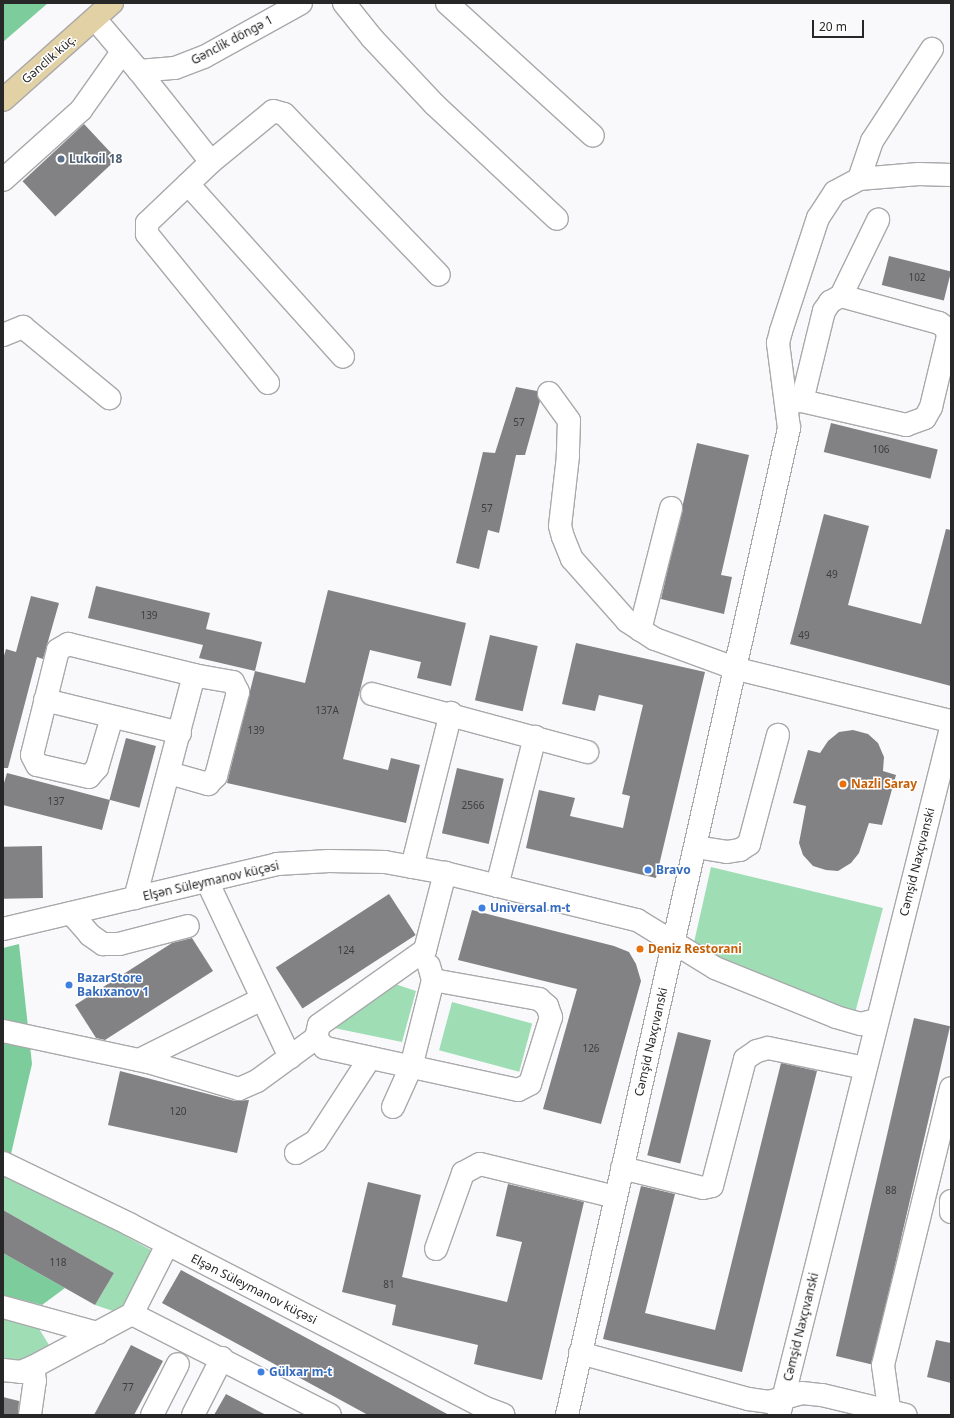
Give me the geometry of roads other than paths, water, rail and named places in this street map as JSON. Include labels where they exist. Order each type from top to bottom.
[{"type":"main road","name":"Gənclik küç.","points":[[3,100],[112,3]]},
{"type":"street","name":"Gənclik döngə 1","points":[[139,71],[175,68],[204,57],[301,3]]},
{"type":"street","points":[[344,3],[372,38],[434,104],[557,219]]},
{"type":"street","points":[[447,3],[593,136]]},
{"type":"street","points":[[95,19],[139,71],[211,162]]},
{"type":"street","points":[[859,179],[872,140],[932,49]]},
{"type":"street","points":[[3,180],[81,110],[122,52]]},
{"type":"street","points":[[268,383],[147,234],[147,223],[211,162],[273,111],[284,114],[439,275]]},
{"type":"street","points":[[794,401],[778,343],[818,218],[835,192],[859,179],[918,174],[951,175]]},
{"type":"street","points":[[188,184],[343,357]]},
{"type":"street","points":[[794,401],[824,311],[830,302],[841,296],[878,220]]},
{"type":"street","points":[[794,401],[906,425],[925,418],[931,406],[948,336],[946,328],[939,323],[841,296]]},
{"type":"street","points":[[3,335],[23,327],[109,398]]},
{"type":"street","points":[[549,393],[569,421],[568,456],[560,526],[563,537],[572,559],[587,578],[627,621],[640,630],[686,652],[737,669],[951,721]]},
{"type":"street","name":"Cəmşid Naxçıvanski","points":[[567,1415],[673,942],[737,669],[794,401]]},
{"type":"street","points":[[640,630],[670,508]]},
{"type":"street","points":[[112,717],[97,768],[90,777],[37,765],[32,755],[45,700],[58,650],[68,644],[194,675],[233,682],[238,692],[216,776],[208,784],[169,773]]},
{"type":"street","points":[[135,898],[180,733],[194,675]]},
{"type":"street","points":[[372,694],[451,713],[587,752]]},
{"type":"street","points":[[45,700],[180,733]]},
{"type":"street","points":[[412,867],[451,713]]},
{"type":"street","name":"Cəmşid Naxçıvanski","points":[[781,1406],[876,1020],[951,728]]},
{"type":"street","points":[[696,847],[727,852],[740,850],[749,844],[778,735]]},
{"type":"street","points":[[497,886],[535,737]]},
{"type":"street","name":"Elşən Süleymanov küçəsi","points":[[3,929],[277,864],[329,861],[385,862],[445,872],[637,920],[715,968],[836,1017],[861,1024],[876,1020]]},
{"type":"street","points":[[393,1107],[411,1067],[433,980],[425,950],[445,872]]},
{"type":"street","points":[[207,881],[290,1057]]},
{"type":"street","points":[[71,913],[90,935],[103,944],[119,944],[188,926]]},
{"type":"street","points":[[3,1031],[138,1060],[239,1089],[257,1081],[316,1038],[318,1025],[425,950]]},
{"type":"street","points":[[316,1038],[325,1048],[518,1090],[530,1084],[551,1017],[547,1006],[539,999],[433,980]]},
{"type":"street","points":[[138,1060],[262,999]]},
{"type":"street","points":[[622,1168],[703,1188],[712,1186],[717,1175],[745,1059],[757,1051],[768,1048],[865,1068]]},
{"type":"street","points":[[296,1153],[316,1141],[370,1058]]},
{"type":"street","points":[[580,1353],[781,1406],[802,1393],[822,1395],[895,1414],[883,1365],[951,1088]]},
{"type":"street","name":"Elşən Süleymanov küçəsi","points":[[3,1163],[167,1245],[482,1411],[504,1415]]},
{"type":"street","points":[[436,1249],[463,1173],[480,1164],[615,1197]]},
{"type":"street","points":[[951,1201],[951,1212]]},
{"type":"street","points":[[3,1370],[21,1372],[132,1314],[167,1245]]},
{"type":"street","points":[[3,1306],[97,1333]]},
{"type":"street","points":[[132,1314],[222,1358],[330,1415]]},
{"type":"street","points":[[193,1415],[222,1358]]},
{"type":"street","points":[[152,1415],[178,1364]]},
{"type":"street","points":[[30,1415],[35,1381],[32,1367]]},
{"type":"place","name":"Lukoil 18","points":[[61,159]]},
{"type":"place","name":"Nazli Saray","points":[[843,784]]},
{"type":"place","name":"Bravo","points":[[648,870]]},
{"type":"place","name":"Universal m-t","points":[[482,908]]},
{"type":"place","name":"Deniz Restorani","points":[[640,949]]},
{"type":"place","name":"BazarStore Bakıxanov 1","points":[[69,985]]},
{"type":"place","name":"Gülxar m-t","points":[[261,1372]]}]
